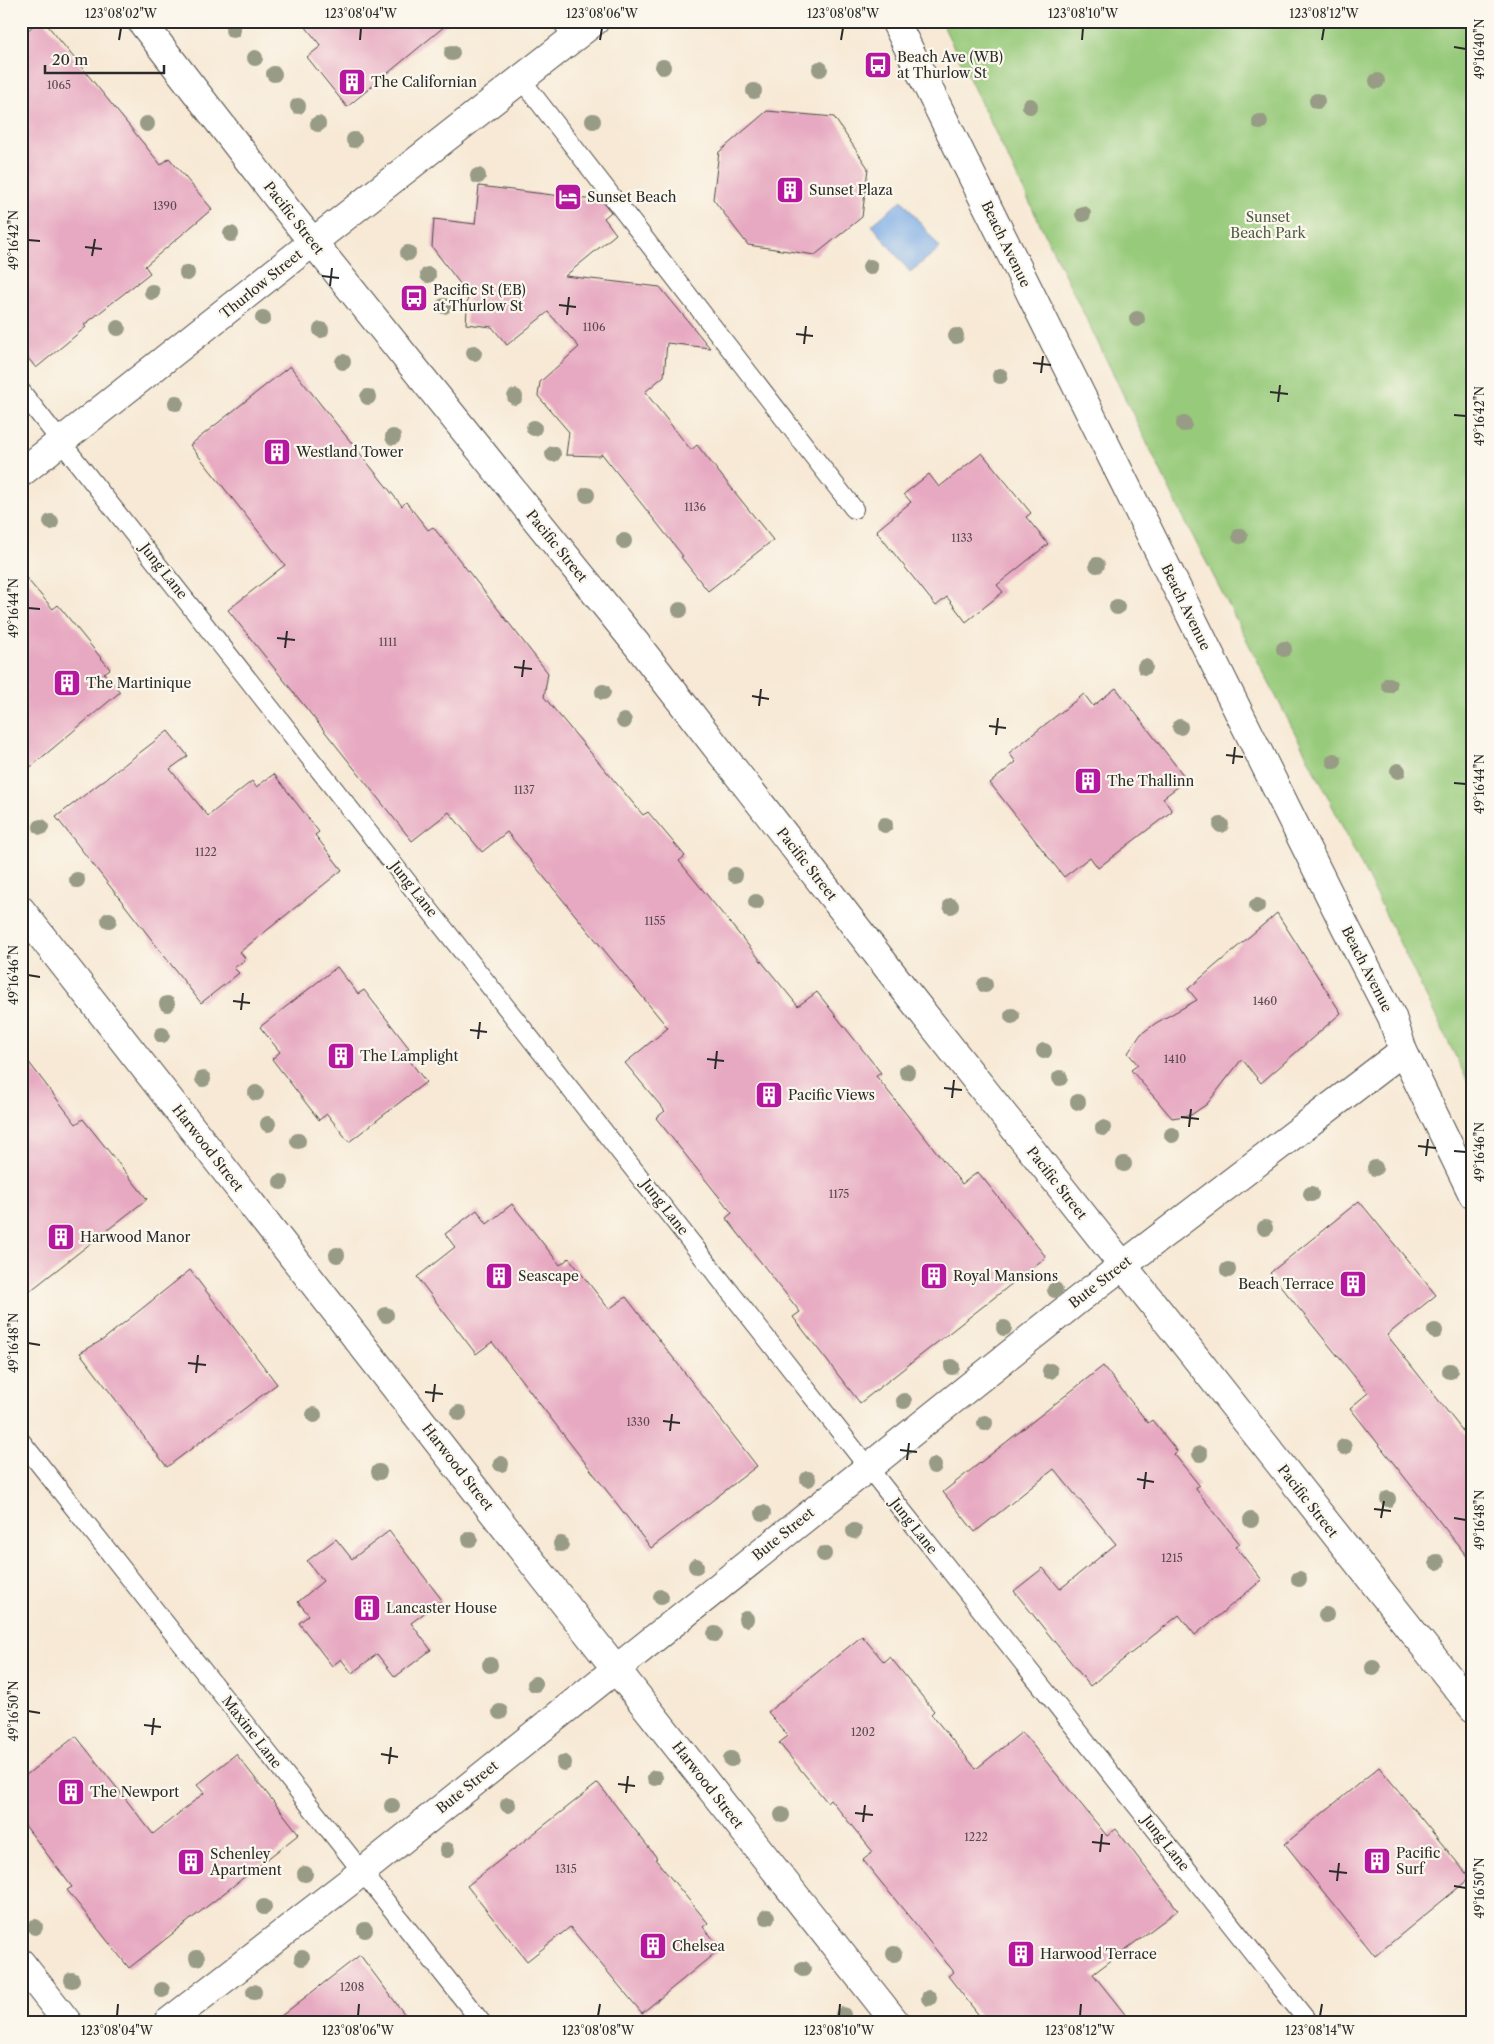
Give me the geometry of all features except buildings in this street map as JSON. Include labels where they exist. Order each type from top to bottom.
[{"type":"street","name":"Pacific Street","points":[[141,21],[313,242],[649,661],[908,994],[1473,1708]]},
{"type":"street","name":"Thurlow Street","points":[[21,473],[522,79],[568,30],[595,21]]},
{"type":"street","name":"Beach Avenue","points":[[895,21],[1346,930],[1392,1017],[1403,1051],[1473,1194]]},
{"type":"street","name":"Harwood Street","points":[[21,910],[615,1668],[896,2023]]},
{"type":"street","name":"Bute Street","points":[[167,2023],[362,1872],[615,1668],[1122,1265],[1403,1051]]},
{"type":"street","points":[[21,1964],[68,2023]]},
{"type":"lane","points":[[522,79],[854,509]]},
{"type":"lane","name":"Jung Lane","points":[[21,391],[868,1467],[1309,2023]]},
{"type":"lane","name":"Maxine Lane","points":[[21,1441],[482,2023]]},
{"type":"green space","name":"Sunset Beach Park","points":[[941,21],[1473,21],[1473,1092],[1323,787],[1186,523]]},
{"type":"water","points":[[902,200],[940,248],[910,272],[872,225]]},
{"type":"place","name":"Beach Ave (WB) at Thurlow St","points":[[878,65]]},
{"type":"place","name":"The Californian","points":[[352,82]]},
{"type":"place","name":"Sunset Plaza","points":[[790,190]]},
{"type":"place","name":"Sunset Beach","points":[[568,197]]},
{"type":"place","name":"Pacific St (EB) at Thurlow St","points":[[414,298]]},
{"type":"place","name":"Westland Tower","points":[[277,452]]},
{"type":"place","name":"The Martinique","points":[[67,683]]},
{"type":"place","name":"The Thallinn","points":[[1088,781]]},
{"type":"place","name":"The Lamplight","points":[[341,1056]]},
{"type":"place","name":"Pacific Views","points":[[769,1095]]},
{"type":"place","name":"Harwood Manor","points":[[61,1237]]},
{"type":"place","name":"Seascape","points":[[499,1276]]},
{"type":"place","name":"Royal Mansions","points":[[934,1276]]},
{"type":"place","name":"Beach Terrace","points":[[1353,1284]]},
{"type":"place","name":"Lancaster House","points":[[367,1608]]},
{"type":"place","name":"The Newport","points":[[71,1792]]},
{"type":"place","name":"Pacific Surf","points":[[1377,1861]]},
{"type":"place","name":"Schenley Apartment","points":[[191,1862]]},
{"type":"place","name":"Chelsea","points":[[653,1946]]},
{"type":"place","name":"Harwood Terrace","points":[[1021,1954]]}]
